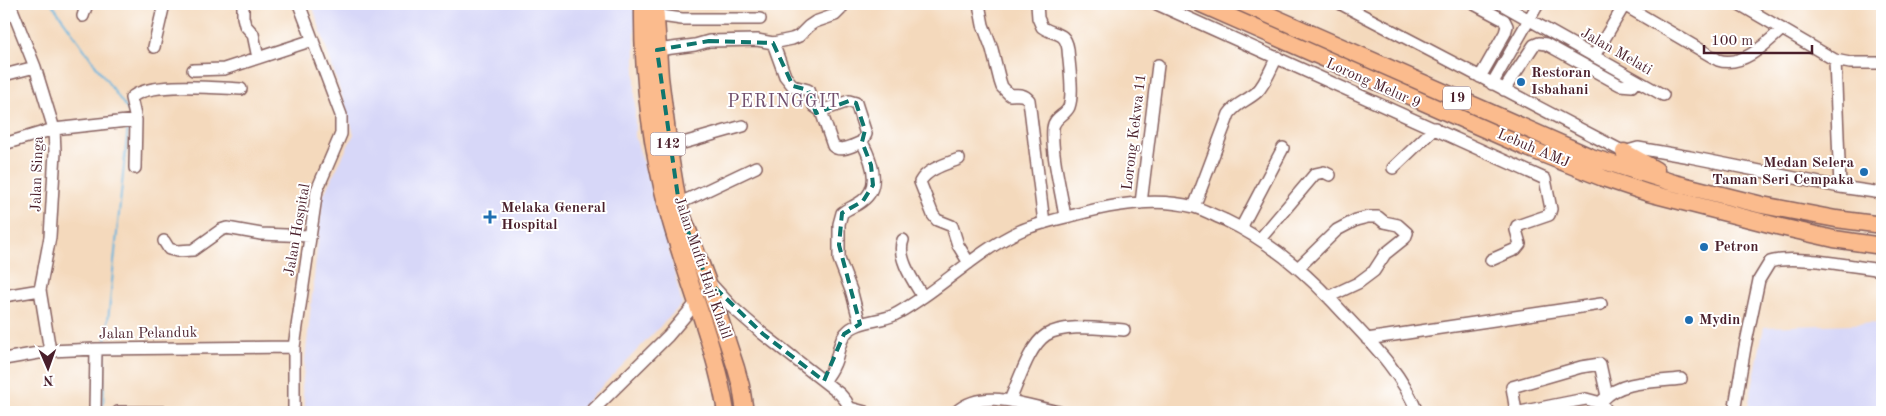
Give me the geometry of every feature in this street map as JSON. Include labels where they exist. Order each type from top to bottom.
[{"type":"highway","name":"Jalan Mufti Haji Khalil","points":[[642,4],[647,86],[654,142],[669,215],[703,319],[726,412]]},
{"type":"highway","name":"Lebuh AMJ","points":[[1201,4],[1555,159],[1648,193],[1834,240],[1882,246]]},
{"type":"highway","name":"Lebuh AMJ","points":[[1244,4],[1591,157],[1674,183],[1762,205],[1836,219],[1882,225]]},
{"type":"highway","name":"Jalan Mufti Haji Khalil","points":[[655,10],[657,50],[678,204],[707,280],[741,386],[745,412]]},
{"type":"highway","points":[[1624,152],[1647,164],[1674,183]]},
{"type":"street","name":"Jalan Singa","points":[[10,4],[35,67],[54,129],[55,152],[50,237],[40,290],[50,351]]},
{"type":"street","points":[[83,16],[87,4]]},
{"type":"street","points":[[154,46],[164,4]]},
{"type":"street","points":[[242,4],[242,17],[245,25],[253,34],[258,58]]},
{"type":"street","name":"Jalan Hospital","points":[[294,412],[294,347],[317,190],[338,143],[342,125],[341,115],[299,4]]},
{"type":"street","points":[[657,50],[695,45],[709,41],[757,40],[773,43],[799,36],[809,26],[836,15],[841,9],[842,4]]},
{"type":"street","points":[[979,4],[983,25],[988,36],[1002,87],[1010,94],[1022,95],[1028,100],[1044,223]]},
{"type":"street","points":[[1036,4],[1038,18],[1042,27],[1063,36],[1068,49],[1071,100],[1068,110],[1057,118],[1053,125],[1053,143],[1065,217]]},
{"type":"street","name":"Lorong Melur 9","points":[[1157,4],[1180,8],[1276,57],[1545,179],[1551,209],[1549,215],[1518,226],[1516,230],[1520,244],[1516,249],[1490,260]]},
{"type":"street","points":[[1341,4],[1624,152],[1638,148],[1840,187],[1882,192]]},
{"type":"street","points":[[1475,4],[1504,20],[1507,26],[1505,34],[1480,77]]},
{"type":"street","name":"Jalan Melati","points":[[1501,4],[1662,95]]},
{"type":"street","points":[[1492,84],[1538,4]]},
{"type":"street","points":[[1594,56],[1624,4],[1718,60],[1730,62],[1743,58],[1760,48],[1782,28]]},
{"type":"street","points":[[1739,4],[1835,60],[1850,63],[1882,63]]},
{"type":"street","points":[[655,10],[682,19],[760,20]]},
{"type":"street","points":[[193,70],[224,69],[313,40]]},
{"type":"street","points":[[773,43],[785,76],[796,88],[808,90],[814,106],[821,111],[830,141],[836,149],[862,142],[866,134],[856,102],[849,101],[821,111]]},
{"type":"street","points":[[1504,90],[1534,45],[1540,43],[1546,44],[1624,87],[1632,86],[1636,80]]},
{"type":"street","points":[[1568,56],[1574,45]]},
{"type":"street","points":[[1494,53],[1519,66]]},
{"type":"street","points":[[1194,207],[1229,114],[1238,103],[1258,91],[1276,57]]},
{"type":"street","points":[[1835,60],[1840,187]]},
{"type":"street","name":"Lorong Kekwa 11","points":[[1141,203],[1158,65]]},
{"type":"street","points":[[4,75],[35,67]]},
{"type":"street","points":[[136,168],[131,98],[133,95],[152,89],[184,86],[240,89]]},
{"type":"street","points":[[4,144],[54,129],[134,120]]},
{"type":"street","points":[[669,147],[743,126]]},
{"type":"street","points":[[1393,168],[1435,128]]},
{"type":"street","points":[[1477,148],[1486,129]]},
{"type":"street","points":[[860,324],[852,294],[839,259],[839,231],[842,213],[863,201],[873,186],[872,165],[862,142]]},
{"type":"street","points":[[1241,228],[1283,148]]},
{"type":"street","points":[[960,159],[926,174],[920,182],[933,215],[937,220],[952,226],[958,245],[969,263]]},
{"type":"street","points":[[678,204],[756,167]]},
{"type":"street","points":[[1260,239],[1315,174],[1324,172],[1330,175]]},
{"type":"street","points":[[824,381],[835,364],[844,334],[850,328],[895,315],[969,263],[1019,232],[1065,217],[1116,206],[1141,203],[1194,207],[1241,228],[1260,239],[1298,268],[1367,339],[1411,396],[1417,412]]},
{"type":"street","points":[[1298,268],[1337,230],[1356,220],[1378,217],[1384,222],[1398,225],[1407,233],[1405,238],[1385,254],[1374,271],[1358,283],[1328,297]]},
{"type":"street","points":[[164,241],[169,249],[193,250],[221,230],[227,228],[262,234],[310,236]]},
{"type":"street","points":[[903,240],[900,249],[902,257],[923,297]]},
{"type":"street","points":[[1734,412],[1759,280],[1770,262],[1779,259],[1795,260],[1882,270]]},
{"type":"street","points":[[1740,412],[1770,262]]},
{"type":"street","points":[[707,280],[732,307],[763,334],[840,394],[850,410],[865,412]]},
{"type":"street","points":[[4,296],[40,290]]},
{"type":"street","points":[[591,412],[668,336],[698,302]]},
{"type":"street","points":[[1367,339],[1601,304]]},
{"type":"street","points":[[683,320],[703,319]]},
{"type":"street","points":[[1010,400],[1026,364],[1039,342],[1046,335],[1067,329],[1124,330]]},
{"type":"street","name":"Jalan Pelanduk","points":[[4,359],[50,351],[96,349],[294,347]]},
{"type":"street","points":[[95,412],[96,349]]},
{"type":"street","points":[[1516,412],[1512,387],[1581,367],[1600,364],[1605,404]]},
{"type":"street","points":[[1605,404],[1628,386],[1681,379]]},
{"type":"street","points":[[1520,412],[1586,399],[1605,404]]},
{"type":"street","points":[[956,412],[979,401],[1010,400],[1055,412]]},
{"type":"street","points":[[118,412],[164,412]]},
{"type":"highlighted area","points":[[709,41],[768,41],[773,43],[793,86],[808,90],[816,113],[849,101],[856,103],[865,130],[862,142],[871,165],[873,185],[863,201],[842,213],[839,245],[860,324],[844,334],[824,381],[763,334],[707,280],[680,211],[657,50]]},
{"type":"shaded area","name":"Melaka General Hospital","points":[[312,4],[635,4],[635,136],[666,238],[682,304],[577,412],[306,412],[302,388],[323,196],[354,134]]},
{"type":"shaded area","points":[[1882,323],[1882,412],[1747,412],[1764,327]]},
{"type":"waterway","points":[[52,4],[129,112]]},
{"type":"waterway","points":[[106,340],[128,126]]},
{"type":"waterway","points":[[103,406],[105,352]]},
{"type":"place","name":"Restoran Isbahani","points":[[1521,82]]},
{"type":"place","name":"Medan Selera Taman Seri Cempaka","points":[[1864,172]]},
{"type":"place","name":"Melaka General Hospital","points":[[490,217]]},
{"type":"place","name":"Petron","points":[[1704,247]]},
{"type":"place","name":"Mydin","points":[[1689,320]]},
{"type":"district","name":"PERINGGIT","points":[[784,102]]}]
